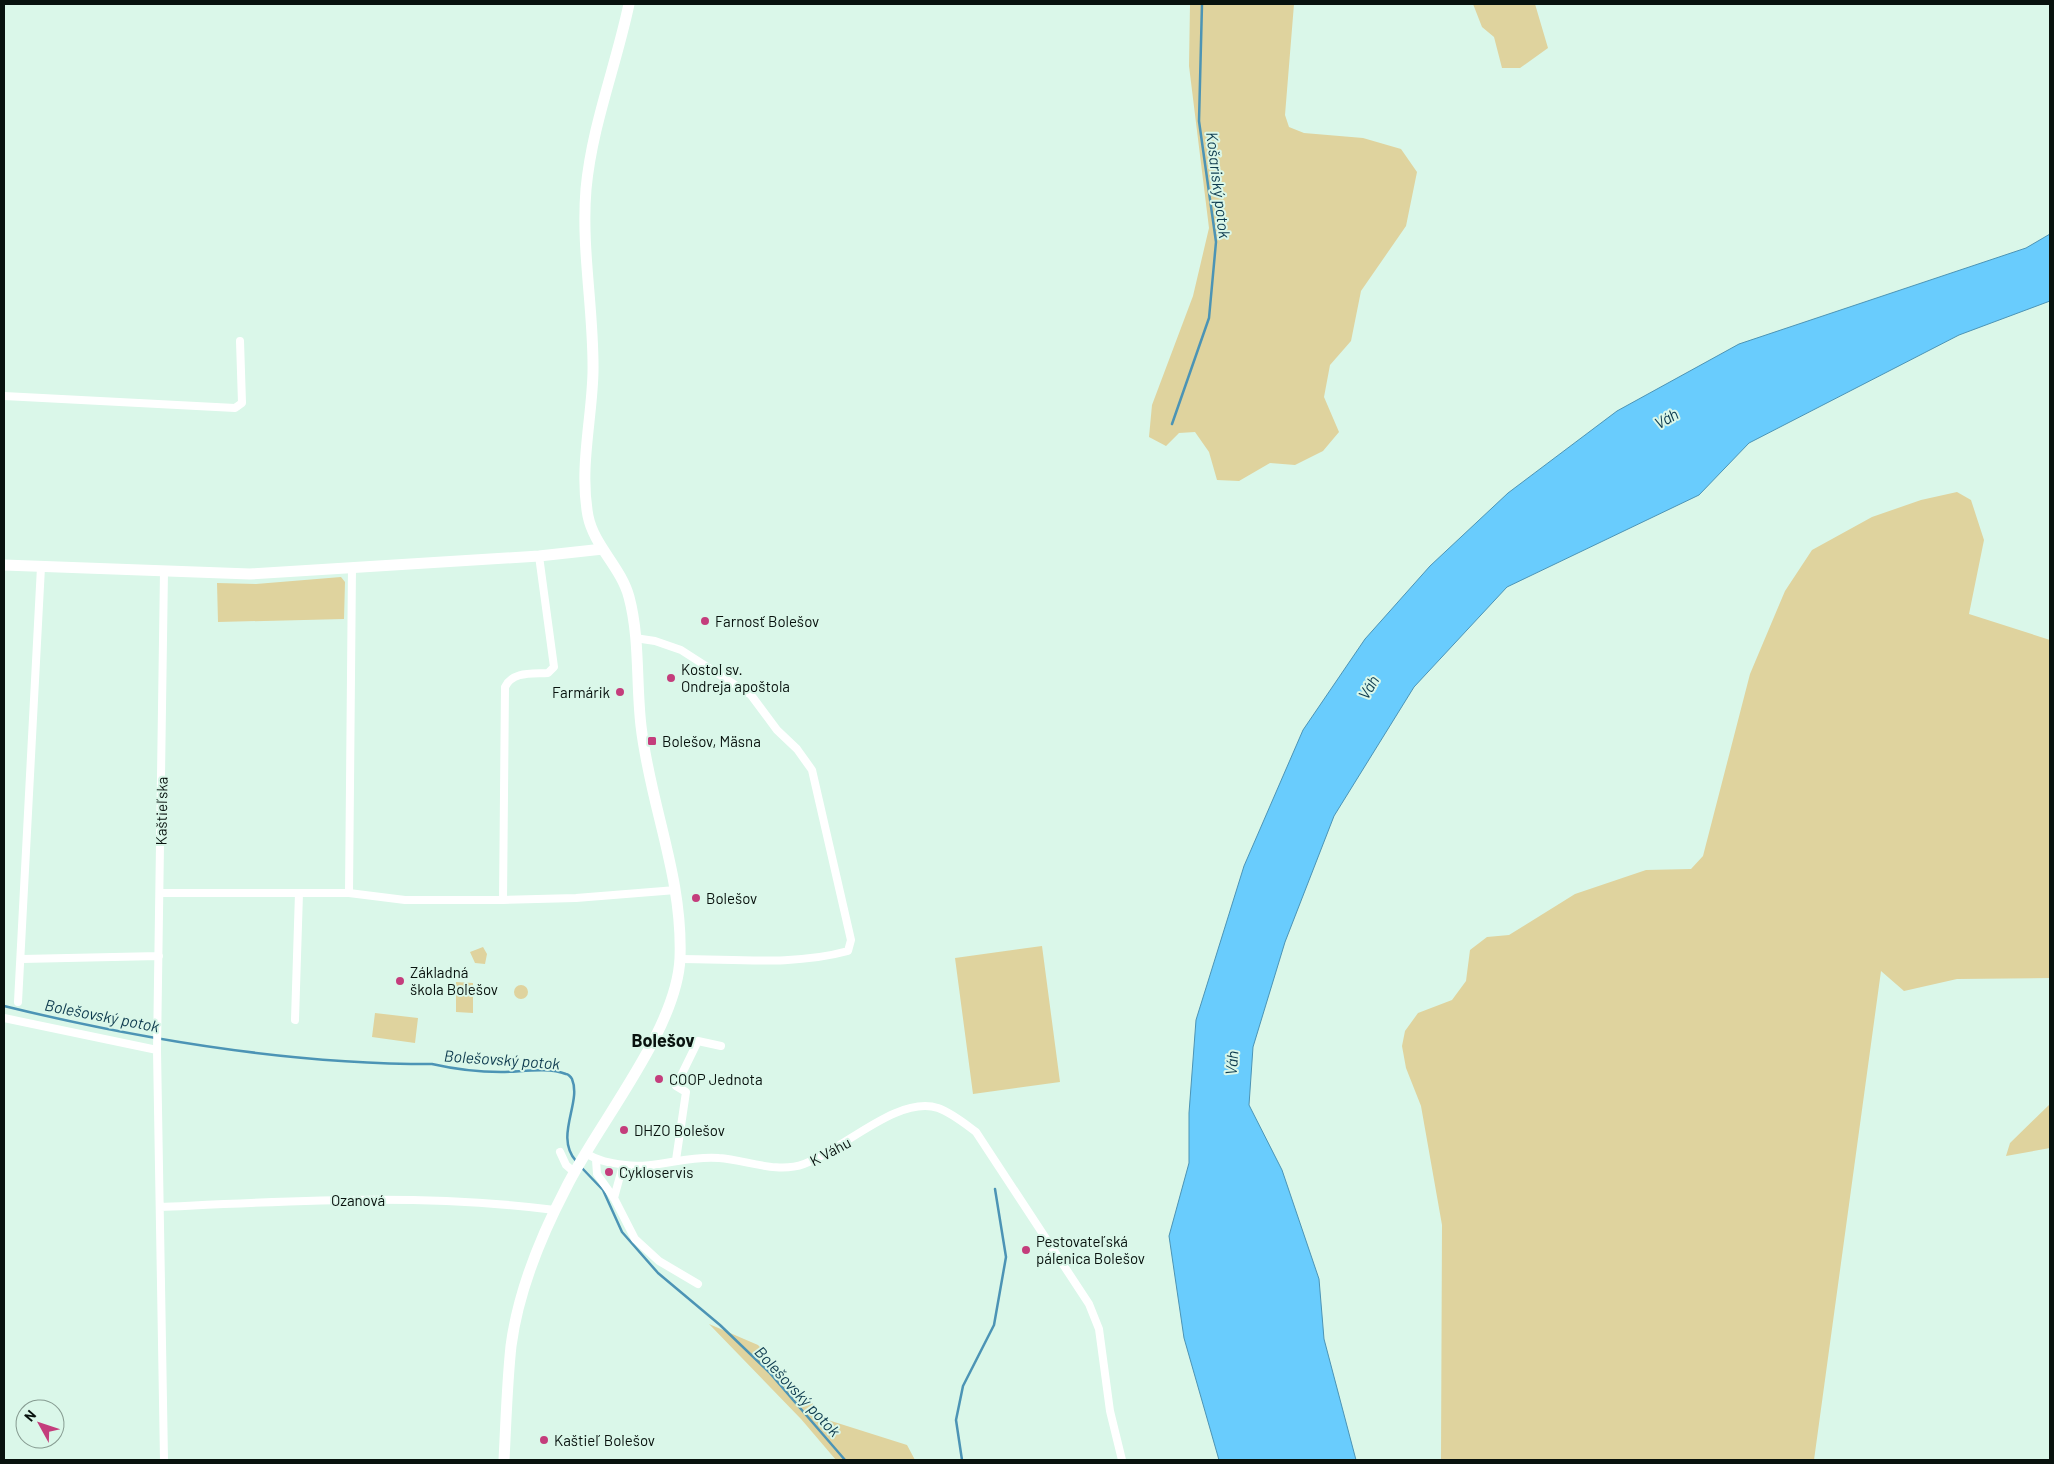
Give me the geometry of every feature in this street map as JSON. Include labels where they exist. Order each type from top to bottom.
[{"type":"main road","points":[[504,1460],[512,1344],[526,1287],[555,1210],[580,1162],[660,1025],[673,991],[680,960],[676,890],[641,727],[635,638],[630,599],[626,586],[590,525],[586,503],[586,454],[592,400],[593,357],[585,209],[592,141],[629,4]]},
{"type":"main road","points":[[4,565],[250,574],[538,556],[603,549]]},
{"type":"street","points":[[4,396],[235,408],[242,403],[240,341]]},
{"type":"street","points":[[503,900],[504,687],[508,679],[514,675],[548,673],[554,667],[538,556]]},
{"type":"street","points":[[18,1002],[22,958],[40,567]]},
{"type":"street","points":[[349,893],[352,567]]},
{"type":"street","name":"Kaštieľska","points":[[157,1050],[159,1037],[164,571]]},
{"type":"street","points":[[635,638],[655,640],[680,650],[751,695],[777,730],[797,748],[812,770],[850,940],[848,951],[820,958],[790,961],[680,960]]},
{"type":"street","points":[[160,893],[349,893],[405,900],[503,900],[576,898],[676,890]]},
{"type":"street","points":[[295,1020],[299,893]]},
{"type":"street","points":[[22,958],[159,956]]},
{"type":"street","points":[[4,1018],[157,1050],[164,1460]]},
{"type":"street","points":[[676,1160],[686,1092],[676,1086],[698,1042],[722,1046]]},
{"type":"street","name":"K Váhu","points":[[580,1162],[596,1160],[641,1166],[676,1160],[720,1158],[782,1168],[804,1165],[895,1114],[924,1106],[937,1108],[965,1123],[976,1132],[1004,1171],[1056,1251],[1094,1317],[1102,1344],[1110,1411],[1122,1460]]},
{"type":"street","points":[[560,1152],[566,1165],[580,1162]]},
{"type":"street","points":[[596,1160],[597,1174],[614,1198],[635,1239],[659,1261],[698,1284]]},
{"type":"street","points":[[614,1198],[623,1165]]},
{"type":"street","name":"Ozanová","points":[[160,1207],[327,1200],[494,1203],[555,1210]]},
{"type":"shaded area","points":[[1190,4],[1294,4],[1285,115],[1289,127],[1304,133],[1363,138],[1401,149],[1417,172],[1406,226],[1361,291],[1351,341],[1330,365],[1324,397],[1339,432],[1323,451],[1295,465],[1270,463],[1239,481],[1217,480],[1209,452],[1195,432],[1179,433],[1166,446],[1149,437],[1152,405],[1193,296],[1209,228],[1189,66]]},
{"type":"shaded area","points":[[1473,4],[1535,4],[1548,48],[1520,68],[1502,68],[1494,37],[1482,27]]},
{"type":"shaded area","points":[[1957,492],[1971,500],[1984,540],[1969,614],[2050,640],[2050,978],[1957,979],[1904,991],[1881,971],[1814,1460],[1441,1460],[1442,1225],[1421,1106],[1406,1068],[1402,1046],[1405,1031],[1418,1013],[1452,1000],[1466,981],[1470,950],[1487,937],[1509,935],[1575,894],[1646,870],[1691,869],[1703,856],[1750,674],[1785,591],[1812,550],[1872,517],[1921,500]]},
{"type":"shaded area","points":[[341,577],[345,582],[344,619],[218,622],[217,583],[256,584]]},
{"type":"shaded area","points":[[1042,946],[1060,1082],[973,1094],[955,958]]},
{"type":"shaded area","points":[[483,947],[487,954],[485,964],[475,963],[470,952]]},
{"type":"shaded area","points":[[456,982],[473,983],[473,1013],[456,1012]]},
{"type":"shaded area","points":[[521,985],[526,987],[528,992],[526,997],[521,999],[516,997],[514,992],[516,987]]},
{"type":"shaded area","points":[[375,1013],[418,1018],[415,1043],[372,1037]]},
{"type":"shaded area","points":[[2050,1104],[2050,1148],[2006,1156],[2010,1143]]},
{"type":"shaded area","points":[[709,1324],[758,1345],[828,1420],[907,1445],[915,1460],[836,1460],[801,1419]]},
{"type":"water","name":"Váh","points":[[2050,234],[2050,301],[1959,335],[1749,443],[1699,495],[1507,587],[1414,687],[1334,816],[1285,942],[1253,1047],[1249,1105],[1282,1170],[1319,1279],[1324,1339],[1356,1460],[1219,1460],[1184,1338],[1169,1236],[1189,1163],[1189,1113],[1196,1020],[1244,866],[1303,730],[1365,639],[1430,566],[1508,493],[1617,411],[1739,344],[2026,248]]},
{"type":"waterway","name":"Košariský potok","points":[[1172,424],[1209,318],[1216,242],[1199,121],[1202,4]]},
{"type":"waterway","name":"Bolešovský potok","points":[[4,1006],[163,1039],[270,1055],[324,1060],[432,1064],[457,1069],[501,1072],[542,1070],[567,1074],[572,1079],[574,1088],[568,1141],[570,1151],[576,1161]]},
{"type":"waterway","name":"Bolešovský potok","points":[[581,1167],[603,1190],[622,1232],[658,1273],[720,1325],[769,1372],[845,1460]]},
{"type":"waterway","points":[[962,1460],[956,1420],[963,1386],[994,1325],[1006,1257],[995,1189]]},
{"type":"place","name":"Farnosť Bolešov","points":[[705,621]]},
{"type":"place","name":"Kostol sv. Ondreja apoštola","points":[[671,678]]},
{"type":"place","name":"Farmárik","points":[[620,692]]},
{"type":"place","name":"Bolešov, Mäsna","points":[[652,741]]},
{"type":"place","name":"Bolešov","points":[[696,898]]},
{"type":"place","name":"Základná škola Bolešov","points":[[400,981]]},
{"type":"place","name":"COOP Jednota","points":[[659,1079]]},
{"type":"place","name":"DHZO Bolešov","points":[[624,1130]]},
{"type":"place","name":"Cykloservis","points":[[609,1172]]},
{"type":"place","name":"Pestovateľská pálenica Bolešov","points":[[1026,1250]]},
{"type":"place","name":"Kaštieľ Bolešov","points":[[544,1440]]},
{"type":"district","name":"Bolešov","points":[[663,1040]]}]
